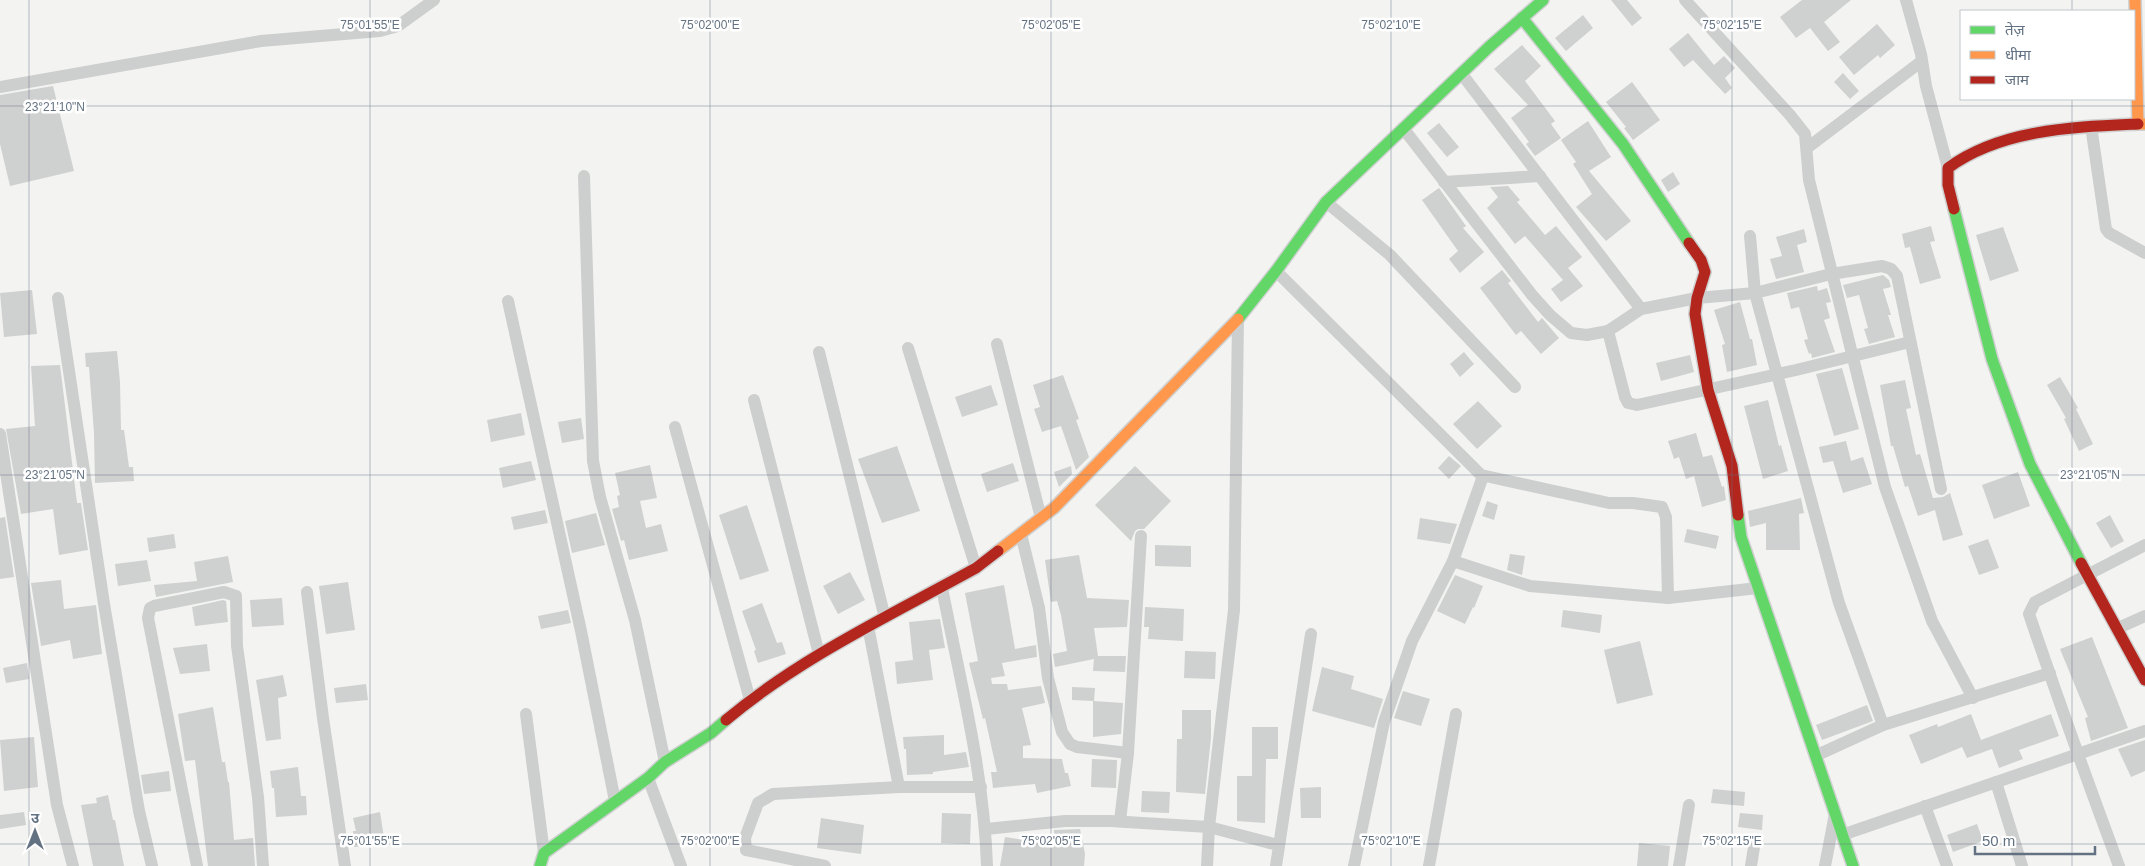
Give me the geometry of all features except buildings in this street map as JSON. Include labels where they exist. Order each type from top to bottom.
[{"type":"street","points":[[0,87],[261,41],[380,31],[398,26],[434,0]]},
{"type":"street","points":[[544,854],[648,778],[665,762],[711,733],[750,700],[819,654],[976,568],[1054,508],[1238,319],[1276,271],[1326,202],[1461,73],[1543,0]]},
{"type":"street","points":[[1685,0],[1790,115],[1805,134],[1809,180],[1885,487],[1932,621],[1973,698]]},
{"type":"street","points":[[1906,0],[1948,168],[1948,185],[1992,359],[2030,464],[2086,574],[2145,680]]},
{"type":"street","points":[[1948,168],[1956,160],[1972,152],[2012,138],[2091,126],[2142,124],[2136,0]]},
{"type":"street","points":[[1522,18],[1623,144],[1700,260],[1705,272],[1697,298],[1695,314],[1708,390],[1732,466],[1741,537],[1853,866]]},
{"type":"street","points":[[1807,148],[1922,61]]},
{"type":"street","points":[[1461,73],[1641,309]]},
{"type":"street","points":[[2091,126],[2106,229],[2109,233],[2145,253]]},
{"type":"street","points":[[1403,128],[1532,295],[1550,315],[1571,333],[1587,335],[1608,331],[1641,309],[1697,298],[1755,293],[1831,274],[1882,266],[1891,269],[1897,276],[1941,489]]},
{"type":"street","points":[[584,176],[593,461],[600,497],[635,620],[665,762]]},
{"type":"street","points":[[1444,182],[1540,176]]},
{"type":"street","points":[[1326,202],[1390,255],[1515,387]]},
{"type":"street","points":[[1750,236],[1755,293],[1838,603],[1883,726]]},
{"type":"street","points":[[1276,271],[1474,470],[1483,476],[1609,504],[1660,506],[1666,517],[1668,598]]},
{"type":"street","points":[[58,298],[106,614],[139,811],[152,866]]},
{"type":"street","points":[[508,301],[581,632],[615,801]]},
{"type":"street","points":[[1207,866],[1209,828],[1234,610],[1238,319]]},
{"type":"street","points":[[1608,331],[1625,397],[1628,403],[1637,405],[1910,342]]},
{"type":"street","points":[[997,344],[1041,518]]},
{"type":"street","points":[[908,348],[976,568]]},
{"type":"street","points":[[819,352],[885,618]]},
{"type":"street","points":[[754,400],[819,654]]},
{"type":"street","points":[[675,427],[750,700]]},
{"type":"street","points":[[0,434],[57,805],[73,866]]},
{"type":"street","points":[[1354,866],[1384,722],[1412,641],[1453,561],[1483,476]]},
{"type":"street","points":[[1021,534],[1039,608],[1048,678],[1062,732],[1070,744],[1077,747],[1128,753]]},
{"type":"street","points":[[1120,821],[1128,753],[1141,536]]},
{"type":"street","points":[[2119,866],[2077,754],[2029,614],[2035,602],[2145,545]]},
{"type":"street","points":[[1453,561],[1530,586],[1668,598],[1758,588]]},
{"type":"street","points":[[942,588],[981,787],[986,829],[986,866]]},
{"type":"street","points":[[197,866],[148,618],[150,608],[154,606],[224,592],[236,596],[237,646],[258,797],[263,866]]},
{"type":"street","points":[[307,592],[322,718],[345,866]]},
{"type":"street","points":[[2116,629],[2145,616]]},
{"type":"street","points":[[868,626],[900,787]]},
{"type":"street","points":[[1276,866],[1311,634]]},
{"type":"street","points":[[1815,756],[1883,726],[2050,674]]},
{"type":"street","points":[[526,714],[544,854],[540,866]]},
{"type":"street","points":[[1429,866],[1456,714]]},
{"type":"street","points":[[1842,835],[2145,731]]},
{"type":"street","points":[[648,778],[681,866]]},
{"type":"street","points":[[1996,782],[2022,866]]},
{"type":"street","points":[[825,866],[746,850],[744,838],[758,803],[773,794],[900,787],[981,787]]},
{"type":"street","points":[[1679,866],[1690,805]]},
{"type":"street","points":[[1925,806],[1947,866]]},
{"type":"street","points":[[1825,866],[1835,814]]},
{"type":"street","points":[[986,829],[1065,820],[1120,821],[1209,828],[1278,845]]},
{"type":"street","points":[[1751,866],[1755,841]]},
{"type":"traffic: fast","points":[[1238,319],[1276,271],[1326,202],[1489,47],[1543,0]]},
{"type":"traffic: fast","points":[[1522,18],[1623,144],[1689,243]]},
{"type":"traffic: fast","points":[[1954,209],[1992,359],[2030,464],[2081,563]]},
{"type":"traffic: fast","points":[[1738,515],[1741,537],[1853,866]]},
{"type":"traffic: fast","points":[[540,866],[544,853],[648,778],[665,762],[711,733],[726,720]]},
{"type":"traffic: slow","points":[[2135,0],[2138,124],[2145,124]]},
{"type":"traffic: slow","points":[[998,551],[1054,508],[1238,319]]},
{"type":"traffic: jam","points":[[1954,209],[1948,185],[1948,168],[1969,155],[1991,145],[2039,132],[2138,124]]},
{"type":"traffic: jam","points":[[1689,243],[1701,260],[1705,272],[1697,298],[1695,314],[1708,390],[1732,466],[1738,515]]},
{"type":"traffic: jam","points":[[726,720],[785,676],[847,638],[976,568],[998,551]]},
{"type":"traffic: jam","points":[[2081,563],[2145,680]]}]
